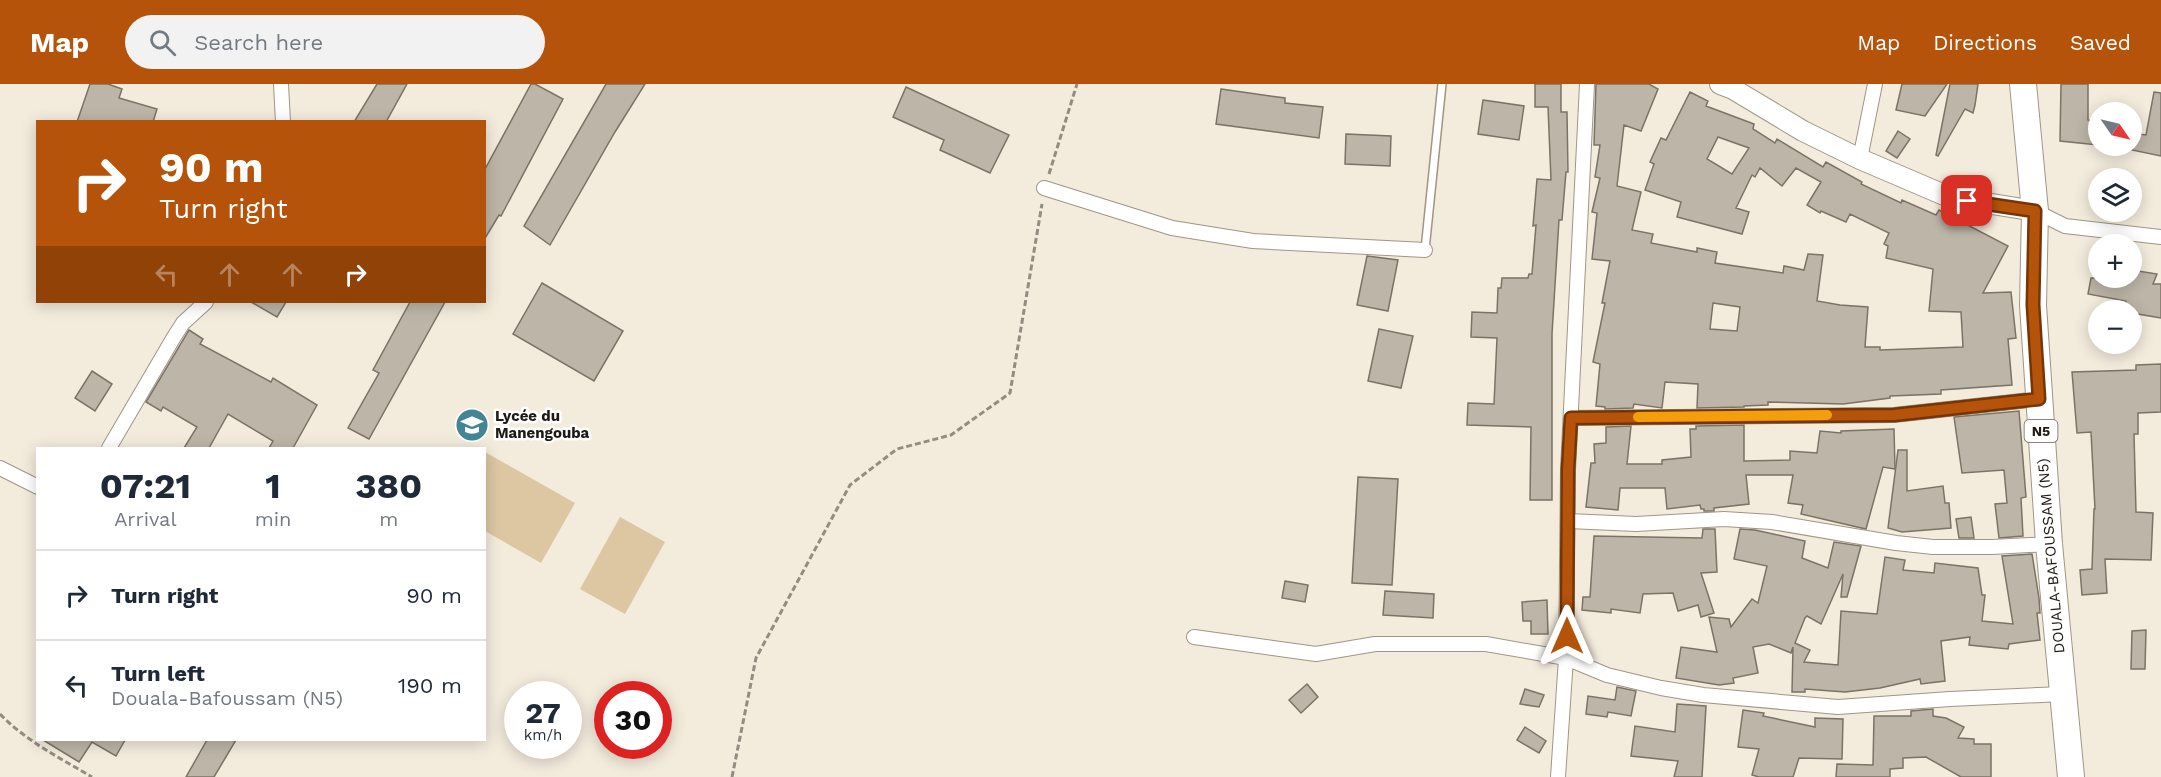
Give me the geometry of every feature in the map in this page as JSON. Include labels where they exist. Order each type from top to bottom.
[{"type":"highway","name":"DOUALA-BAFOUSSAM (N5)","points":[[2023,84],[2035,211],[2033,305],[2049,544],[2071,777]]},
{"type":"street","points":[[281,84],[283,120]]},
{"type":"street","points":[[1558,777],[1566,658],[1571,418],[1587,84]]},
{"type":"street","points":[[1720,84],[1733,89],[1803,131],[1860,159],[1949,197],[2035,211],[2065,226],[2161,237]]},
{"type":"street","points":[[1860,159],[1875,84]]},
{"type":"street","points":[[1044,188],[1172,228],[1241,239],[1322,246],[1425,250]]},
{"type":"street","points":[[110,447],[183,323],[205,303]]},
{"type":"street","points":[[1571,418],[1894,415],[2039,399]]},
{"type":"street","points":[[0,468],[36,486]]},
{"type":"street","points":[[1568,521],[1636,524],[1724,519],[1772,522],[1933,547],[2049,544]]},
{"type":"street","points":[[1194,637],[1316,654],[1375,644],[1486,644],[1566,658],[1607,675],[1661,688],[1714,696],[1838,707],[2063,694]]},
{"type":"lane","points":[[1425,250],[1442,84]]},
{"type":"path","points":[[732,777],[756,658],[850,485],[897,449],[951,435],[1011,393],[1044,188],[1077,84]]},
{"type":"path","points":[[0,714],[14,728],[66,763],[92,777]]},
{"type":"shaded area","points":[[486,453],[575,503],[541,563],[486,532]]},
{"type":"shaded area","points":[[620,517],[665,542],[625,614],[580,589]]},
{"type":"building","points":[[90,84],[108,84],[122,89],[119,98],[157,109],[154,120],[78,120]]},
{"type":"building","points":[[377,84],[407,84],[387,120],[355,120]]},
{"type":"building","points":[[531,84],[563,99],[501,216],[499,215],[486,237],[486,167]]},
{"type":"building","points":[[606,84],[645,84],[550,245],[524,226]]},
{"type":"building","points":[[1535,84],[1561,84],[1561,112],[1567,112],[1568,172],[1566,172],[1562,220],[1559,220],[1552,334],[1552,500],[1530,500],[1531,427],[1467,425],[1468,403],[1494,404],[1497,338],[1471,337],[1472,312],[1497,313],[1498,288],[1501,288],[1502,278],[1528,278],[1529,274],[1532,274],[1537,179],[1551,180],[1548,107],[1535,107]]},
{"type":"building","points":[[1596,84],[1649,84],[1658,89],[1641,131],[1624,125],[1617,186],[1641,192],[1632,230],[1653,234],[1651,243],[1697,252],[1697,248],[1717,252],[1715,263],[1783,273],[1784,266],[1804,270],[1808,254],[1823,255],[1817,301],[1868,307],[1865,347],[1880,347],[1880,350],[1963,347],[1961,312],[1929,311],[1933,269],[1886,258],[1888,246],[1884,244],[1889,233],[1850,214],[1846,222],[1821,211],[1820,213],[1807,205],[1821,182],[1796,168],[1782,186],[1760,168],[1755,177],[1752,175],[1736,208],[1749,212],[1742,234],[1677,217],[1681,202],[1645,190],[1654,164],[1650,162],[1661,138],[1666,140],[1690,92],[1708,101],[1706,106],[1754,124],[1753,129],[1775,143],[1777,139],[1823,167],[1826,162],[1862,182],[1861,184],[1901,203],[1902,200],[1936,215],[1939,210],[2008,246],[1983,293],[2011,292],[2016,338],[2008,339],[2012,385],[1941,390],[1941,394],[1890,396],[1890,398],[1843,404],[1768,402],[1768,405],[1697,408],[1698,384],[1665,382],[1662,408],[1634,404],[1633,408],[1605,409],[1605,407],[1596,406],[1600,364],[1593,362],[1605,303],[1602,303],[1610,261],[1592,259],[1597,213],[1592,212],[1600,178],[1595,177],[1600,145],[1594,145]],"holes":[[[1718,137],[1749,148],[1732,174],[1707,159]],[[1713,303],[1740,307],[1737,331],[1710,329]]]},
{"type":"building","points":[[1902,84],[1947,84],[1925,116],[1896,110]]},
{"type":"building","points":[[1950,84],[1978,84],[1975,105],[1973,113],[1965,109],[1938,156],[1936,155]]},
{"type":"building","points":[[2061,84],[2088,84],[2088,144],[2060,141]]},
{"type":"building","points":[[906,87],[1009,135],[990,173],[940,150],[944,140],[893,117]]},
{"type":"building","points":[[1221,89],[1285,98],[1285,103],[1323,107],[1319,138],[1216,124]]},
{"type":"building","points":[[2154,92],[2161,93],[2161,156],[2142,152],[2142,134],[2146,135]]},
{"type":"building","points":[[1483,100],[1524,106],[1519,140],[1478,134]]},
{"type":"building","points":[[1898,131],[1910,139],[1897,158],[1886,151]]},
{"type":"building","points":[[1346,134],[1391,136],[1390,166],[1345,164]]},
{"type":"building","points":[[1367,256],[1398,260],[1388,311],[1357,305]]},
{"type":"building","points":[[2142,272],[2157,274],[2153,284],[2161,284],[2161,318],[2142,315],[2142,300],[2121,300],[2088,294],[2089,288],[2142,288]]},
{"type":"building","points":[[542,283],[623,331],[594,381],[513,334]]},
{"type":"building","points":[[253,303],[285,303],[277,317]]},
{"type":"building","points":[[409,303],[444,303],[369,439],[348,428],[379,373],[373,370]]},
{"type":"building","points":[[1379,329],[1413,336],[1401,388],[1368,381]]},
{"type":"building","points":[[189,330],[203,339],[200,344],[271,382],[273,378],[317,405],[294,447],[270,447],[273,441],[228,414],[210,447],[185,447],[197,427],[163,407],[161,411],[146,402]]},
{"type":"building","points":[[2161,364],[2161,412],[2138,413],[2138,434],[2134,434],[2136,512],[2153,513],[2151,560],[2105,559],[2107,593],[2082,595],[2080,570],[2092,569],[2095,509],[2091,432],[2077,433],[2072,372],[2136,370],[2136,365]]},
{"type":"building","points":[[92,371],[112,384],[95,411],[75,398]]},
{"type":"building","points":[[2019,411],[2026,497],[2021,498],[2023,536],[1999,538],[1995,504],[2007,503],[2004,470],[1962,473],[1954,417]]},
{"type":"building","points":[[1744,425],[1744,461],[1790,460],[1790,451],[1817,453],[1820,431],[1841,433],[1841,431],[1894,429],[1895,469],[1883,467],[1866,529],[1801,514],[1803,505],[1788,503],[1793,475],[1746,475],[1749,504],[1714,508],[1714,511],[1704,511],[1700,505],[1667,509],[1665,488],[1620,488],[1618,510],[1586,507],[1591,463],[1595,463],[1594,444],[1606,443],[1606,427],[1631,426],[1627,464],[1662,464],[1662,460],[1691,457],[1690,429],[1696,429],[1696,426]]},
{"type":"building","points":[[1898,450],[1907,450],[1907,491],[1943,486],[1945,503],[1949,503],[1951,528],[1902,532],[1888,528]]},
{"type":"building","points":[[1358,477],[1398,479],[1392,585],[1352,583]]},
{"type":"building","points":[[1971,517],[1974,538],[1959,538],[1956,519]]},
{"type":"building","points":[[1703,529],[1715,529],[1717,572],[1701,573],[1714,613],[1701,617],[1698,605],[1678,611],[1673,593],[1643,594],[1640,613],[1611,609],[1611,613],[1582,610],[1583,597],[1590,597],[1594,536],[1702,538]]},
{"type":"building","points":[[1740,529],[1805,541],[1802,558],[1828,568],[1834,542],[1861,546],[1847,597],[1841,597],[1843,574],[1821,624],[1807,616],[1805,618],[1795,643],[1810,650],[1804,662],[1838,665],[1841,611],[1877,614],[1885,557],[1905,560],[1903,570],[1934,573],[1935,563],[1978,568],[1982,595],[1985,595],[1982,621],[2013,624],[2002,556],[2032,554],[2039,598],[2040,613],[2037,613],[2040,640],[2009,644],[2008,649],[1969,645],[1970,637],[1941,641],[1945,681],[1921,684],[1920,679],[1880,688],[1845,692],[1805,689],[1805,692],[1792,692],[1793,647],[1791,653],[1769,644],[1753,647],[1758,673],[1733,678],[1734,683],[1719,685],[1676,678],[1681,647],[1717,652],[1709,617],[1729,619],[1731,627],[1752,599],[1758,603],[1767,566],[1734,559]]},
{"type":"building","points":[[1285,581],[1308,585],[1305,602],[1282,598]]},
{"type":"building","points":[[1385,591],[1434,594],[1433,618],[1383,615]]},
{"type":"building","points":[[1547,600],[1548,634],[1531,634],[1531,621],[1523,621],[1522,602]]},
{"type":"building","points":[[2146,630],[2145,669],[2131,669],[2132,631]]},
{"type":"building","points":[[1307,684],[1318,697],[1301,713],[1289,700]]},
{"type":"building","points":[[1617,687],[1636,691],[1631,716],[1608,712],[1607,717],[1586,714],[1588,696],[1615,700]]},
{"type":"building","points":[[1525,689],[1544,695],[1539,707],[1520,704]]},
{"type":"building","points":[[1677,704],[1706,706],[1702,777],[1674,777],[1678,761],[1631,756],[1635,726],[1675,732]]},
{"type":"building","points":[[1933,709],[1933,716],[1946,718],[1964,727],[1958,738],[1974,739],[1974,744],[1991,744],[1991,777],[1961,777],[1926,757],[1903,758],[1903,768],[1890,769],[1890,777],[1836,777],[1837,764],[1873,765],[1874,716],[1911,716],[1911,711]]},
{"type":"building","points":[[1743,710],[1764,713],[1763,716],[1815,727],[1815,718],[1843,719],[1842,759],[1799,758],[1793,777],[1752,775],[1759,749],[1738,747]]},
{"type":"building","points":[[1525,727],[1546,741],[1539,753],[1517,740]]},
{"type":"building","points":[[45,741],[124,741],[116,756],[92,742],[79,762]]},
{"type":"building","points":[[206,741],[235,741],[214,777],[186,777]]},
{"type":"slow traffic","points":[[1638,417],[1827,415]]},
{"type":"place","name":"Lycée du Manengouba","points":[[472,425]]},
{"type":"route","points":[[1567,636],[1568,470],[1571,418],[1894,415],[2039,399],[2033,305],[2035,211],[1967,201]]}]
